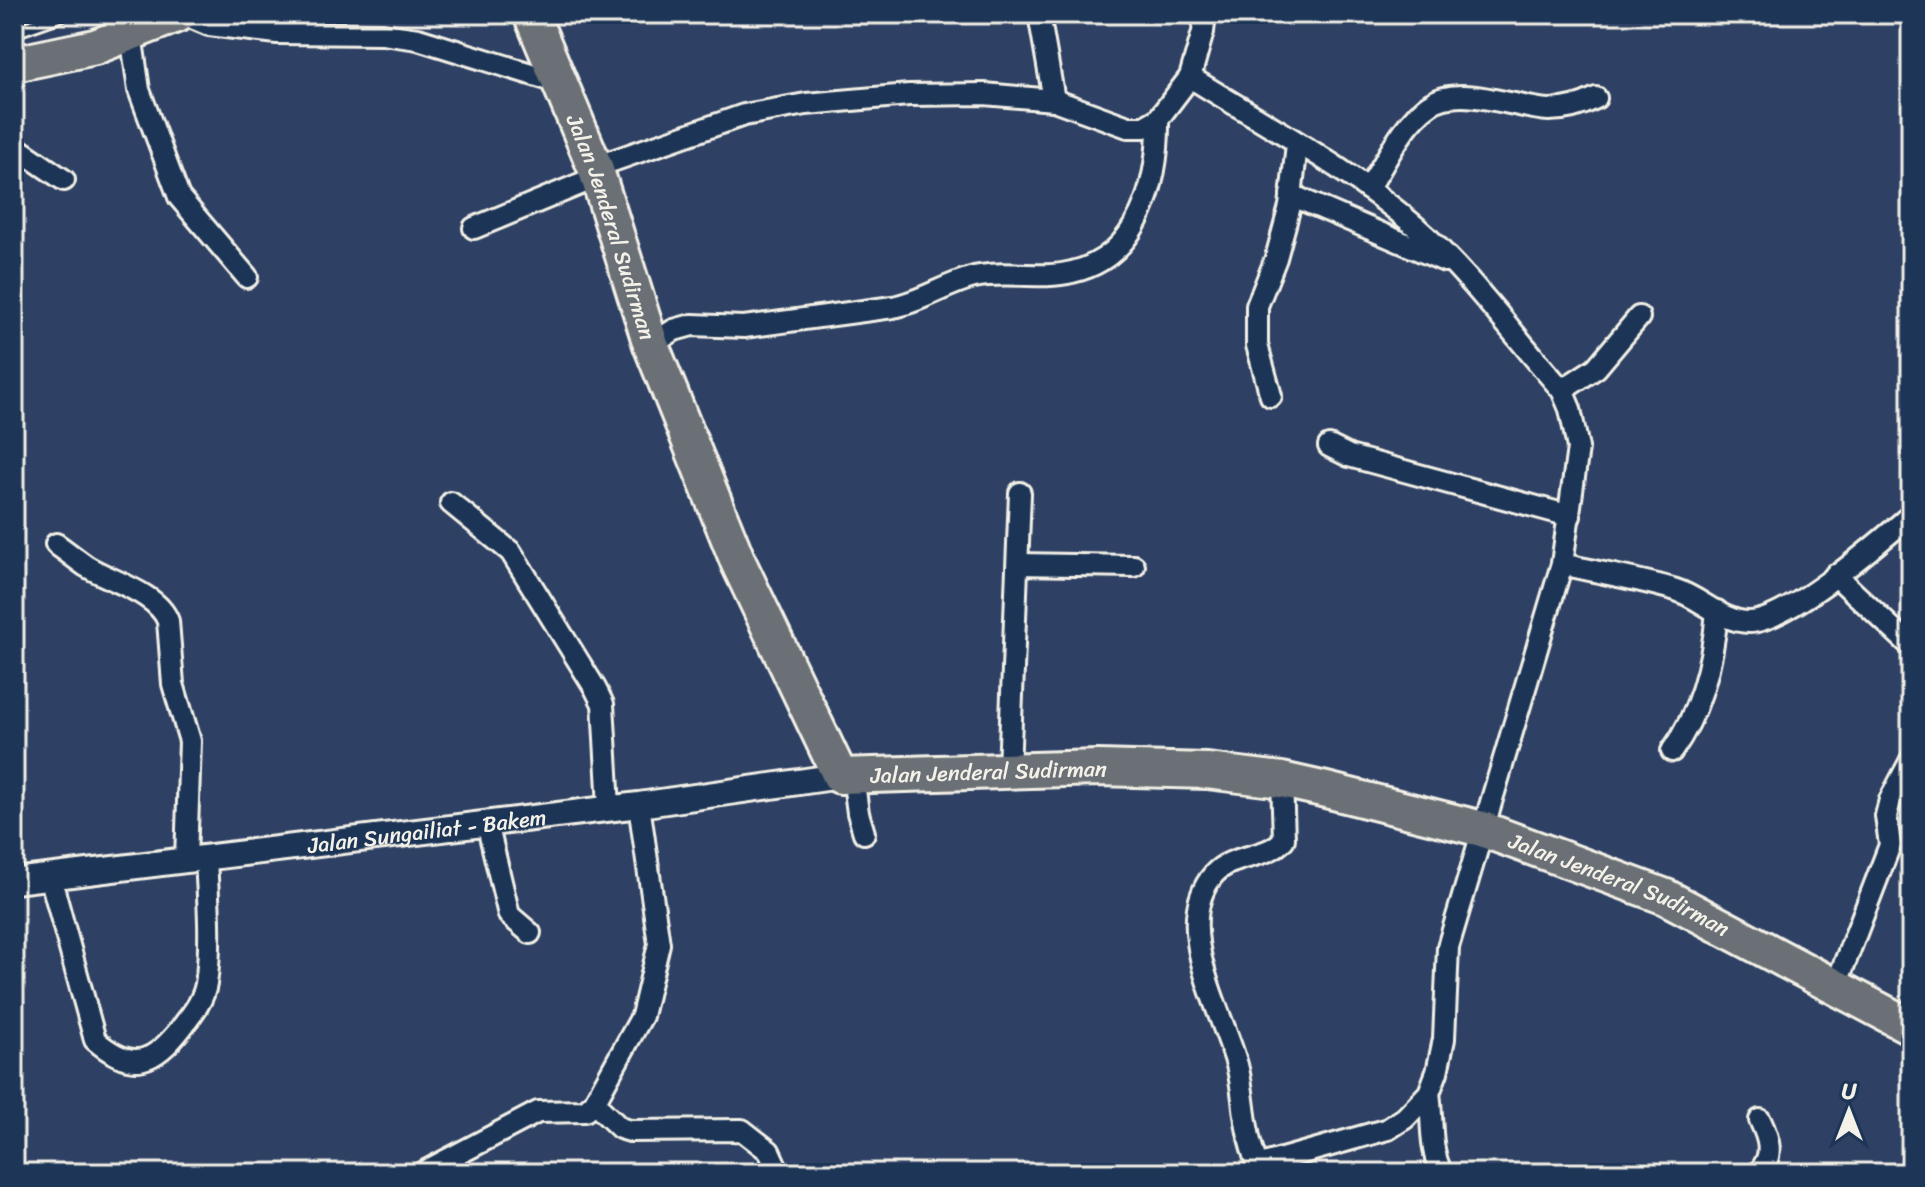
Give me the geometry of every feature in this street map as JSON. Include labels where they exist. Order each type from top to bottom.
[{"type":"highway","points":[[14,64],[95,47],[181,14]]},
{"type":"highway","name":"Jalan Jenderal Sudirman","points":[[531,14],[596,172],[651,345],[739,564],[846,776],[1098,768],[1176,770],[1282,780],[1482,829],[1666,897],[1911,1027]]},
{"type":"street","points":[[181,14],[209,25],[277,33],[383,34],[418,39],[560,83]]},
{"type":"street","points":[[1039,14],[1054,100]]},
{"type":"street","points":[[474,228],[596,172],[744,115],[806,104],[909,95],[984,94],[1054,100],[1128,127],[1144,127],[1158,119],[1190,77],[1205,14]]},
{"type":"street","points":[[131,34],[139,90],[179,197],[247,277]]},
{"type":"street","points":[[1190,77],[1368,189],[1414,225],[1460,268],[1562,390],[1570,409],[1578,448],[1562,564],[1448,947],[1444,1039],[1429,1093],[1405,1118],[1388,1129],[1258,1170],[1237,1066],[1201,958],[1197,913],[1203,892],[1221,867],[1270,849],[1284,839],[1282,780]]},
{"type":"street","points":[[1368,189],[1407,127],[1429,105],[1445,97],[1468,96],[1548,110],[1581,106],[1596,98]]},
{"type":"street","points":[[651,345],[674,330],[692,325],[744,327],[893,307],[910,304],[974,277],[1072,272],[1096,264],[1124,243],[1140,218],[1157,157],[1158,119]]},
{"type":"street","points":[[1271,396],[1257,345],[1257,306],[1276,258],[1291,195],[1297,144]]},
{"type":"street","points":[[14,146],[64,180]]},
{"type":"street","points":[[1291,195],[1460,268]]},
{"type":"street","points":[[1562,390],[1596,368],[1639,317]]},
{"type":"street","points":[[1329,446],[1349,456],[1570,516]]},
{"type":"street","points":[[1009,770],[1020,493]]},
{"type":"street","points":[[451,503],[511,552],[595,688],[603,704],[609,807]]},
{"type":"street","points":[[1562,564],[1678,591],[1730,619],[1748,622],[1770,619],[1790,609],[1911,515]]},
{"type":"street","points":[[50,876],[95,1040],[110,1053],[129,1060],[151,1059],[168,1045],[201,1001],[206,986],[209,915],[196,859],[190,741],[173,684],[168,621],[164,611],[128,586],[87,566],[56,544]]},
{"type":"street","points":[[1018,564],[1134,566]]},
{"type":"street","points":[[1835,575],[1911,646]]},
{"type":"street","points":[[1672,751],[1688,730],[1701,695],[1714,645],[1717,611]]},
{"type":"street","points":[[1835,988],[1890,845],[1886,816],[1890,800],[1911,760]]},
{"type":"street","points":[[846,776],[864,833]]},
{"type":"street","name":"Jalan Sungailiat - Bakem","points":[[14,881],[639,805],[846,776]]},
{"type":"street","points":[[422,1173],[538,1112],[585,1111],[594,1103],[642,1016],[659,944],[639,805]]},
{"type":"street","points":[[487,823],[509,915],[530,933]]},
{"type":"street","points":[[1429,1093],[1434,1156],[1442,1173]]},
{"type":"street","points":[[594,1103],[620,1128],[630,1131],[742,1130],[769,1151],[779,1173]]},
{"type":"street","points":[[1758,1173],[1766,1164],[1770,1145],[1760,1120]]},
{"type":"lane","points":[[14,32],[65,14]]}]
